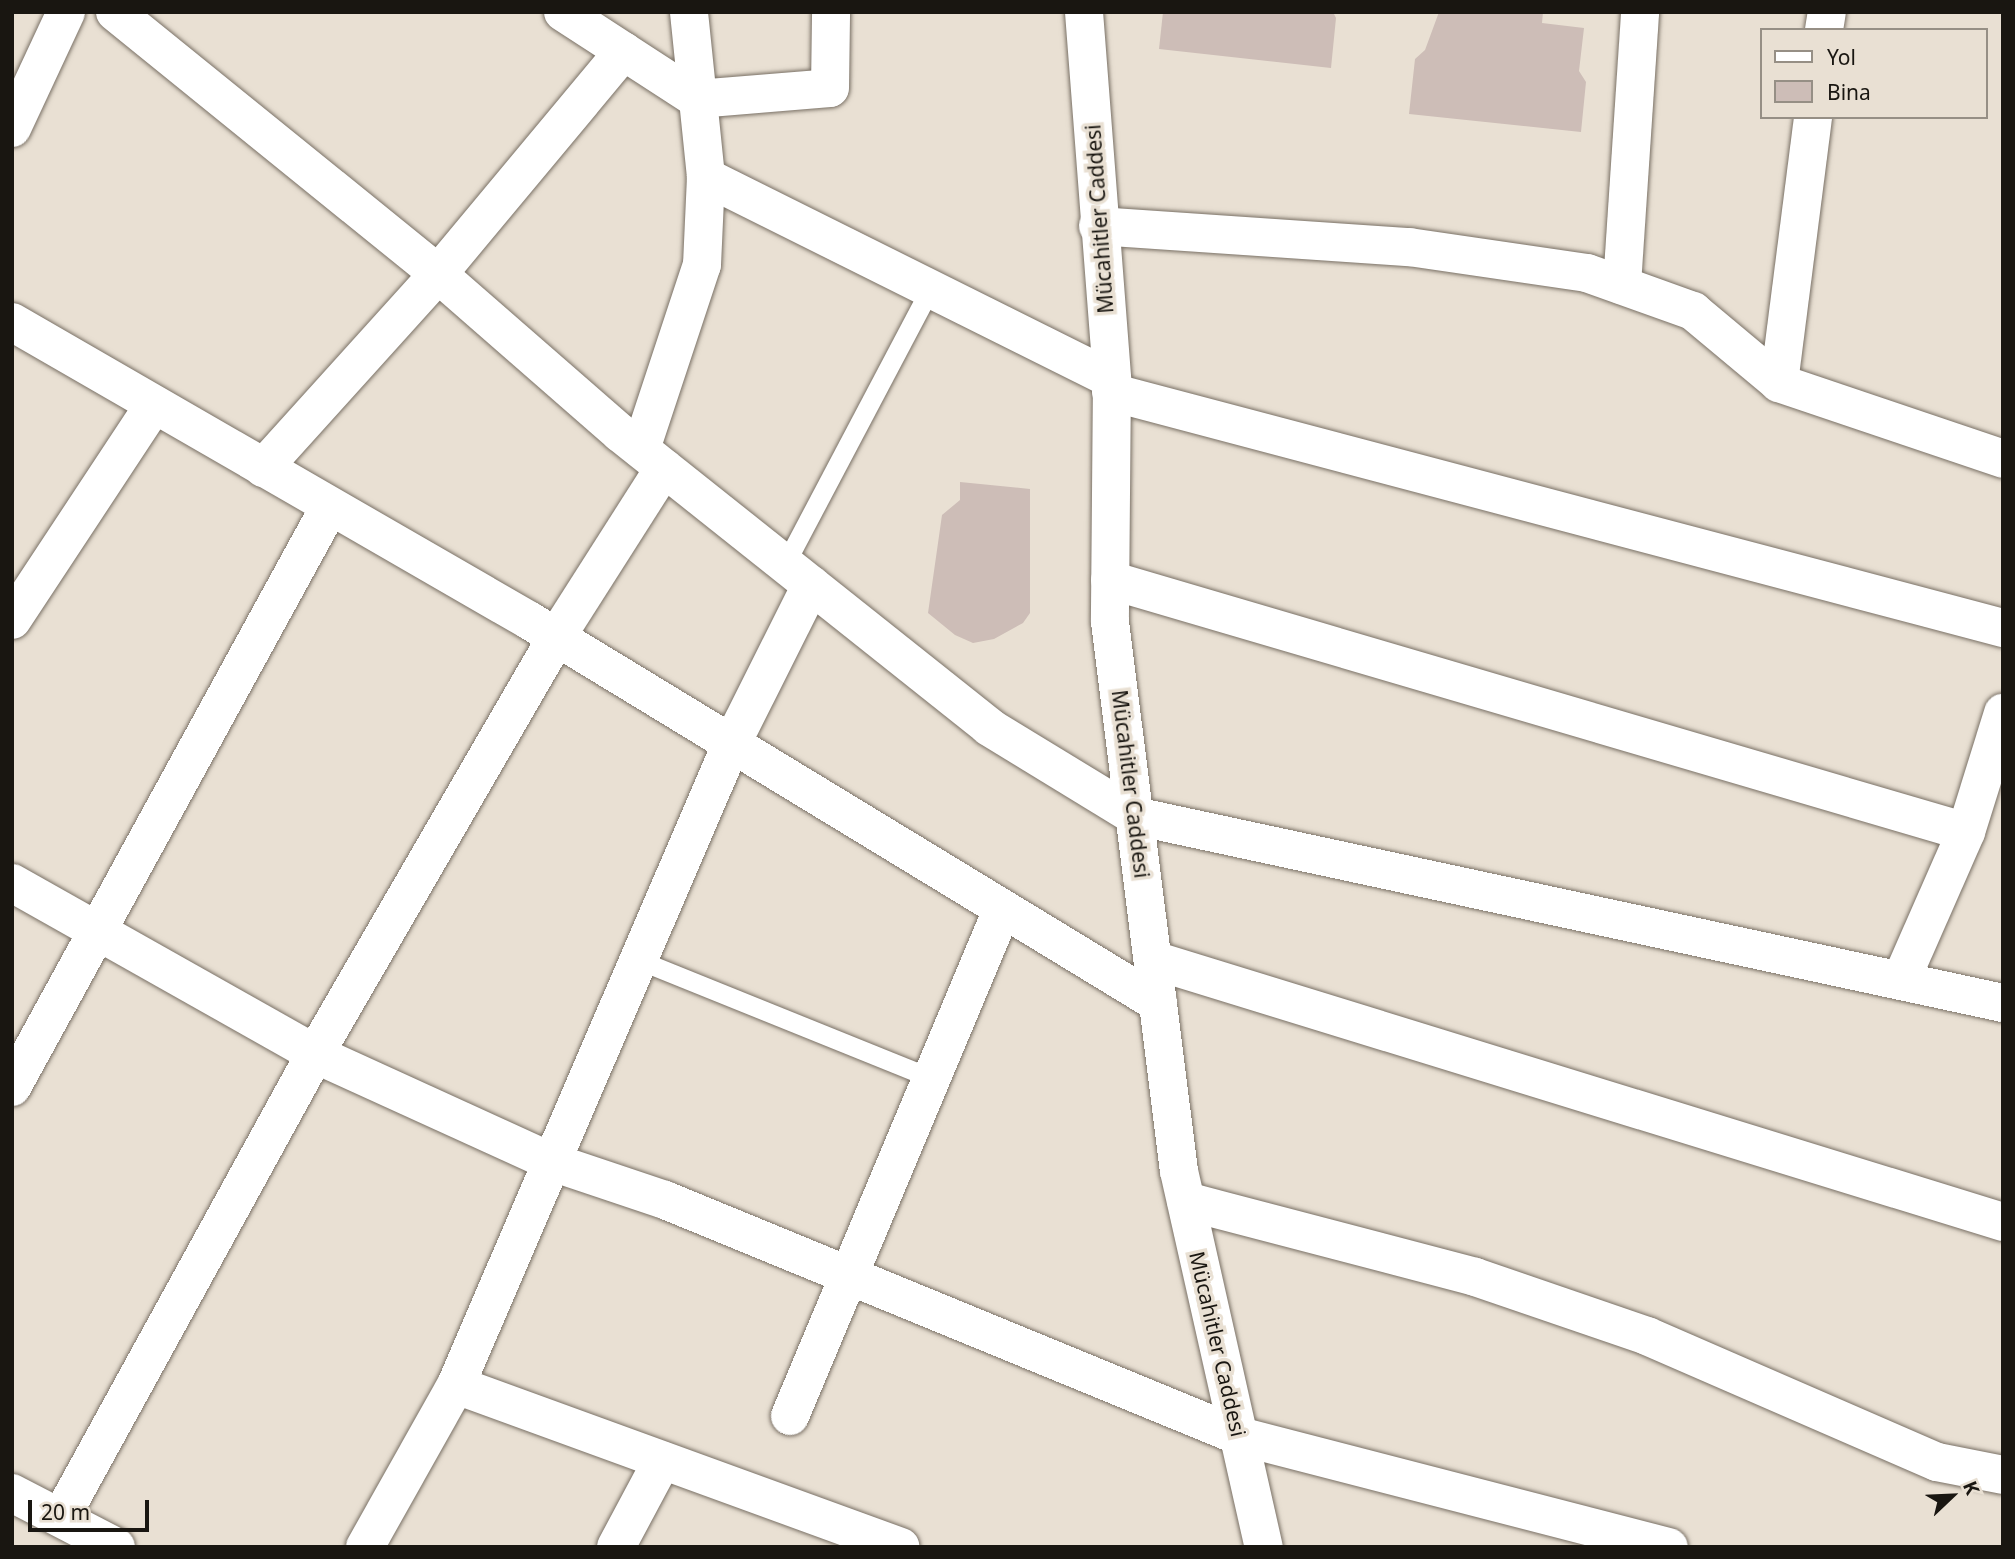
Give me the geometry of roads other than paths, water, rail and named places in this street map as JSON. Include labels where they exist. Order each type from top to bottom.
[{"type":"street","points":[[12,128],[66,12]]},
{"type":"street","points":[[115,12],[438,274],[653,459],[989,726],[1135,816],[2003,1003]]},
{"type":"street","points":[[563,12],[697,99],[830,88],[831,12]]},
{"type":"street","points":[[61,1517],[315,1054],[557,636],[653,459],[702,265],[706,177],[688,12]]},
{"type":"street","name":"Mücahitler Caddesi","points":[[1084,12],[1112,386],[1110,622],[1186,1201],[1264,1547]]},
{"type":"street","points":[[1622,285],[1640,12]]},
{"type":"street","points":[[263,468],[438,274],[624,51]]},
{"type":"street","points":[[1779,383],[1813,119]]},
{"type":"street","points":[[706,177],[930,289],[1112,386],[2003,628]]},
{"type":"street","points":[[1098,226],[1409,247],[1587,273],[1693,311],[1779,383],[2003,459]]},
{"type":"street","points":[[12,322],[557,636],[731,745],[1158,1003]]},
{"type":"street","points":[[12,620],[154,405]]},
{"type":"street","points":[[12,1087],[101,931],[330,506]]},
{"type":"street","points":[[365,1547],[456,1385],[731,745],[798,575]]},
{"type":"street","points":[[1110,580],[1439,673],[1966,832]]},
{"type":"street","points":[[1901,980],[1966,832],[2003,713]]},
{"type":"street","points":[[12,883],[315,1054],[552,1162],[665,1200],[1239,1436],[1669,1547]]},
{"type":"street","points":[[790,1416],[846,1274],[1002,910]]},
{"type":"street","points":[[1153,960],[2003,1222]]},
{"type":"street","points":[[1186,1201],[1475,1277],[1647,1336],[1937,1462],[2003,1475]]},
{"type":"street","points":[[456,1385],[662,1461],[841,1537],[900,1547]]},
{"type":"street","points":[[616,1547],[662,1461]]},
{"type":"street","points":[[12,1493],[116,1547]]},
{"type":"lane","points":[[798,575],[930,289]]},
{"type":"lane","points":[[639,960],[929,1077]]}]
